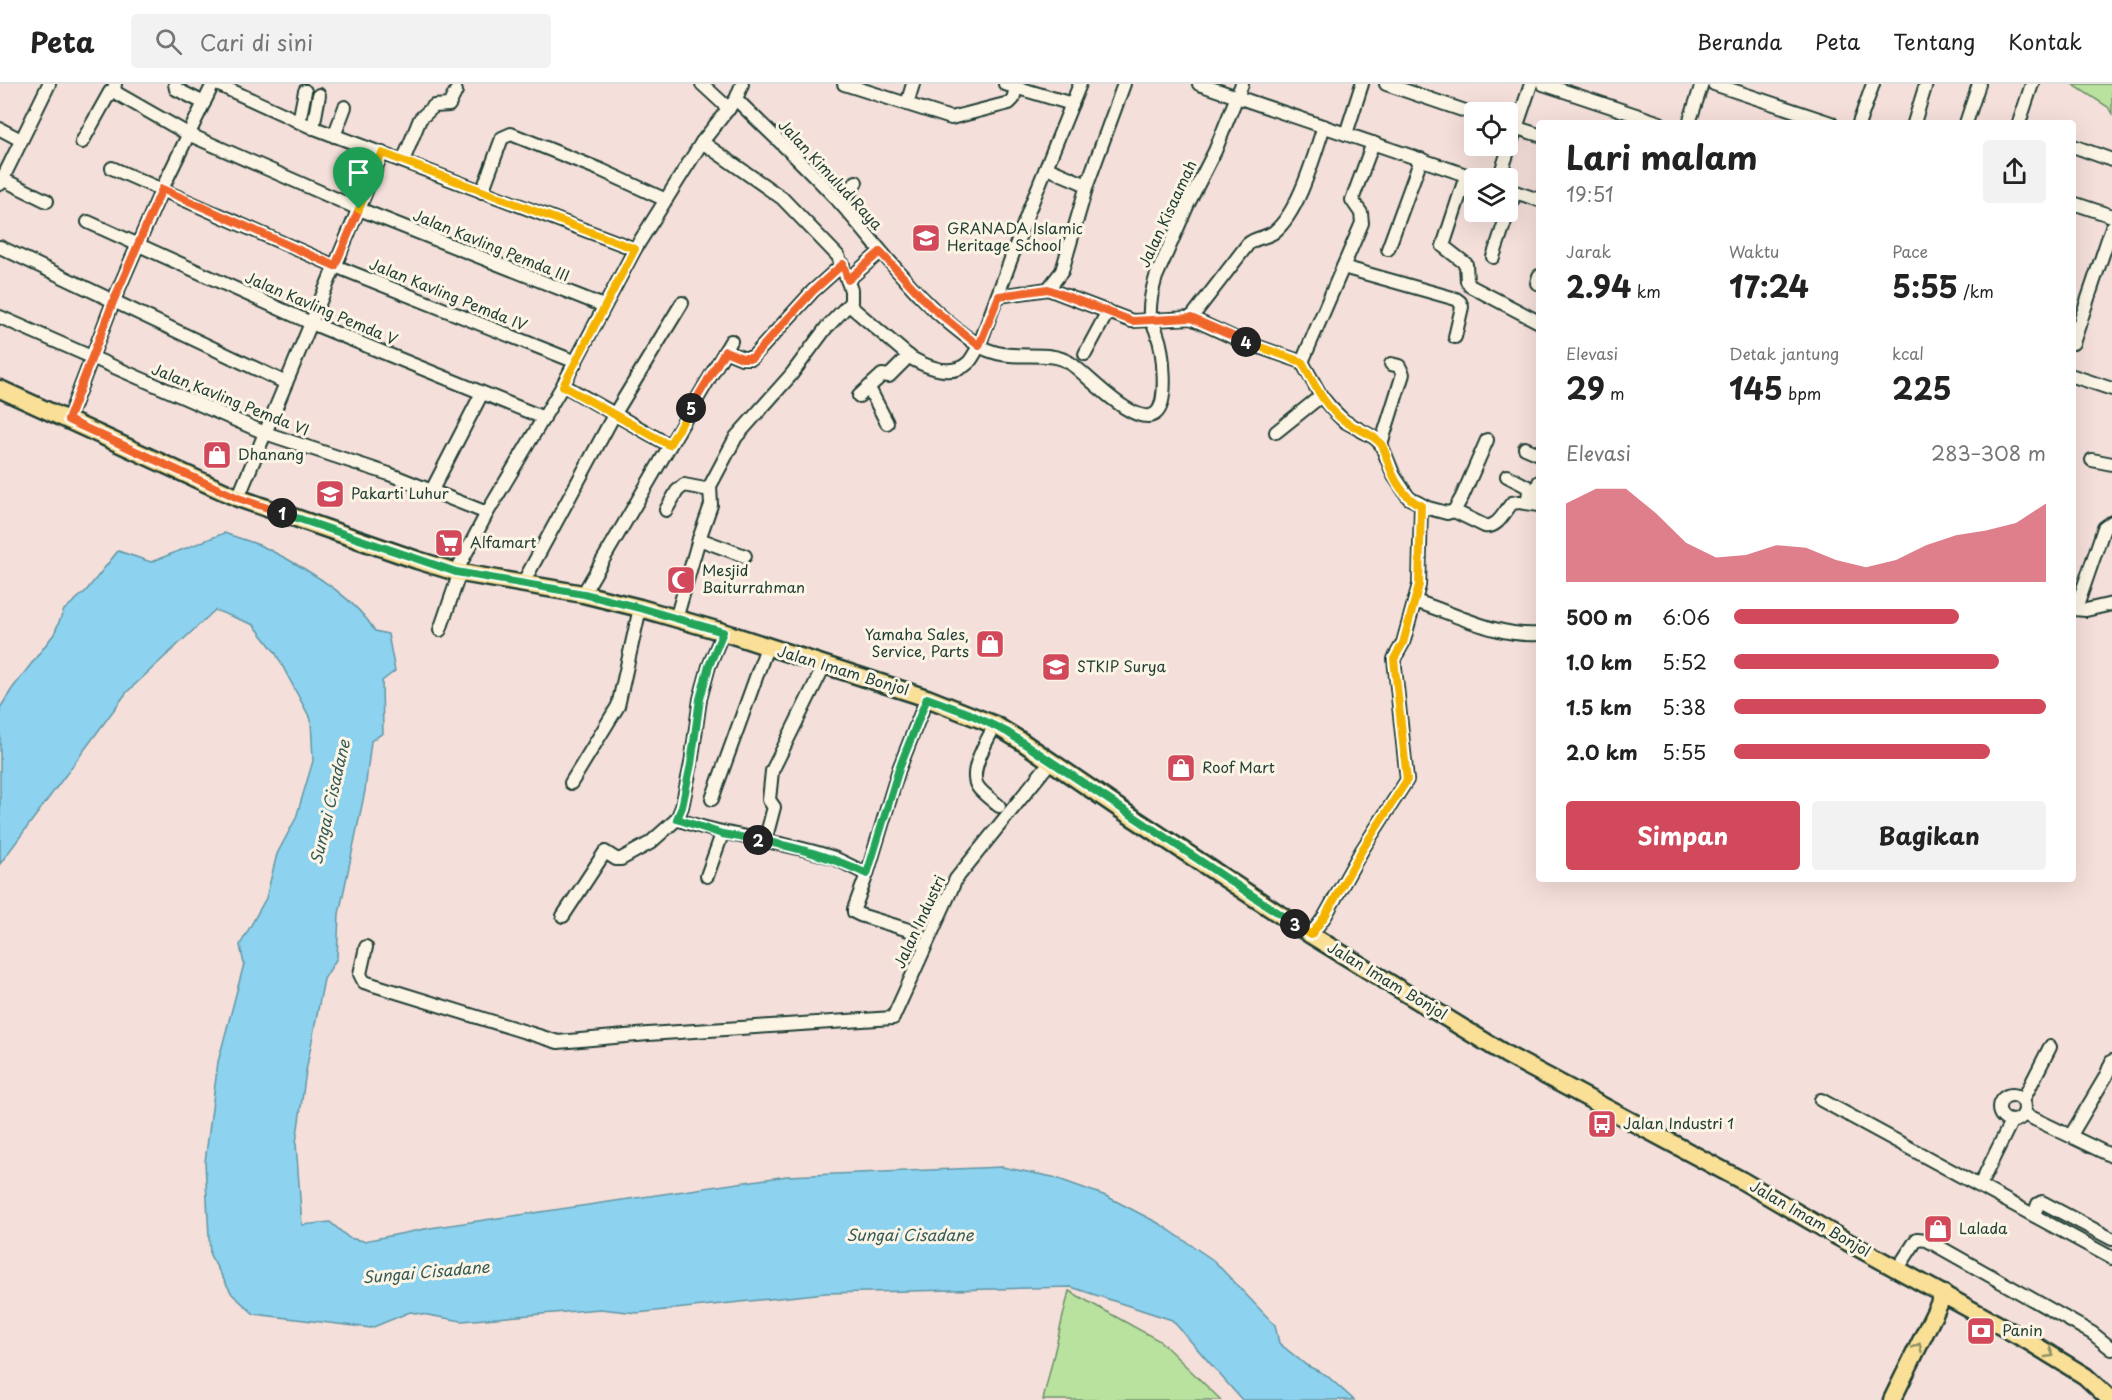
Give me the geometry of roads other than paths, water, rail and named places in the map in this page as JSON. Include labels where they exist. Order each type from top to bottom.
[{"type":"main road","name":"Jalan Imam Bonjol","points":[[0,389],[238,498],[458,572],[584,594],[723,632],[927,698],[995,725],[1311,935],[1530,1068],[1741,1180],[1835,1235],[2062,1360],[2085,1376],[2111,1400]]},
{"type":"main road","points":[[1892,1400],[1944,1294]]},
{"type":"street","points":[[47,201],[1,181],[49,84]]},
{"type":"street","points":[[175,84],[176,89],[204,103]]},
{"type":"street","points":[[68,420],[113,302],[162,189],[215,84],[313,128],[635,249]]},
{"type":"street","name":"Jalan Kimulud Raya","points":[[702,84],[733,104],[842,205],[880,252],[930,306],[979,346]]},
{"type":"street","points":[[440,630],[458,572],[487,513],[563,386],[635,249],[702,142],[733,104],[742,84]]},
{"type":"street","points":[[844,84],[954,118],[1009,103],[1013,99],[1011,86],[1072,104]]},
{"type":"street","points":[[907,104],[913,84]]},
{"type":"street","points":[[849,305],[909,356],[922,364],[948,370],[959,369],[968,363],[979,346],[1029,210],[1080,84]]},
{"type":"street","points":[[1048,289],[1062,271],[1087,185],[1124,84]]},
{"type":"street","points":[[1199,84],[1464,174]]},
{"type":"street","name":"Jalan Kisaamah","points":[[979,346],[1009,356],[1060,358],[1071,364],[1099,389],[1128,408],[1142,415],[1152,415],[1158,412],[1164,394],[1158,336],[1150,320],[1150,301],[1156,277],[1188,204],[1215,151],[1242,84]]},
{"type":"street","points":[[1346,134],[1362,84]]},
{"type":"street","points":[[1386,84],[1464,111]]},
{"type":"street","points":[[1518,113],[1531,84]]},
{"type":"street","points":[[1542,84],[1651,120]]},
{"type":"street","points":[[1690,120],[1702,84]]},
{"type":"street","points":[[1714,84],[1822,120]]},
{"type":"street","points":[[1860,120],[1873,84]]},
{"type":"street","points":[[1915,120],[1926,84]]},
{"type":"street","points":[[1967,120],[1979,84]]},
{"type":"street","points":[[2020,120],[2032,84]]},
{"type":"street","points":[[82,142],[115,87]]},
{"type":"street","name":"Jalan Kavling Pemda III","points":[[115,87],[118,94],[188,134],[359,209],[604,306]]},
{"type":"street","points":[[299,122],[306,91]]},
{"type":"street","points":[[403,161],[420,119],[435,106],[449,105],[456,91]]},
{"type":"street","points":[[313,128],[319,95]]},
{"type":"street","points":[[334,136],[345,107]]},
{"type":"street","points":[[1191,318],[1248,244],[1273,233],[1284,221],[1306,179],[1324,126]]},
{"type":"street","points":[[1518,128],[1536,134]]},
{"type":"street","points":[[0,129],[21,140]]},
{"type":"street","points":[[482,192],[502,138],[511,134],[601,170],[666,200]]},
{"type":"street","points":[[676,619],[711,505],[712,482],[743,427],[791,375],[826,328],[849,305],[852,294],[843,264],[834,250],[782,198],[702,142]]},
{"type":"street","points":[[1302,362],[1362,223],[1361,213],[1352,200],[1373,143]]},
{"type":"street","points":[[2076,147],[2112,160]]},
{"type":"street","points":[[238,498],[382,153]]},
{"type":"street","points":[[1388,249],[1421,159]]},
{"type":"street","name":"Jalan Kavling Pemda IV","points":[[112,168],[335,266],[576,362]]},
{"type":"street","points":[[1047,168],[1087,185]]},
{"type":"street","points":[[842,205],[856,183]]},
{"type":"street","points":[[1518,192],[1536,199]]},
{"type":"street","points":[[1464,194],[1443,246],[1466,264],[1467,281],[1470,286],[1536,320]]},
{"type":"street","points":[[2076,204],[2112,216]]},
{"type":"street","name":"Jalan Kavling Pemda V","points":[[88,222],[311,323],[544,418]]},
{"type":"street","points":[[1493,257],[1502,222]]},
{"type":"street","points":[[2076,334],[2112,227]]},
{"type":"street","points":[[0,247],[286,383]]},
{"type":"street","points":[[848,280],[880,252]]},
{"type":"street","points":[[584,594],[728,346],[742,358],[752,358],[813,291],[843,264]]},
{"type":"street","points":[[1343,267],[1456,299],[1462,306],[1455,337]]},
{"type":"street","points":[[999,296],[1048,289],[1132,321],[1191,318],[1239,340],[1302,362],[1322,396],[1344,421],[1375,438],[1381,444],[1397,481],[1409,498],[1421,505],[1447,513],[1454,511],[1491,527],[1512,503],[1533,504],[1528,488],[1507,476]]},
{"type":"street","points":[[523,583],[614,415],[682,303]]},
{"type":"street","points":[[1085,354],[1108,311]]},
{"type":"street","name":"Jalan Kavling Pemda VI","points":[[0,317],[265,433],[432,490],[487,513]]},
{"type":"street","points":[[887,423],[864,392],[882,375],[889,376],[909,356]]},
{"type":"street","points":[[1381,444],[1403,374],[1399,366],[1391,364]]},
{"type":"street","points":[[2076,377],[2111,386]]},
{"type":"street","points":[[563,386],[669,445]]},
{"type":"street","points":[[432,490],[482,393]]},
{"type":"street","points":[[1276,432],[1322,396]]},
{"type":"street","points":[[1454,511],[1487,440]]},
{"type":"street","points":[[1525,448],[1536,453]]},
{"type":"street","points":[[2092,460],[2112,464]]},
{"type":"street","points":[[666,510],[682,486],[689,485],[710,490]]},
{"type":"street","points":[[1311,935],[1325,916],[1362,850],[1407,780],[1394,659],[1403,643],[1415,601],[1420,566],[1421,505]]},
{"type":"street","points":[[2076,603],[2103,528],[2112,522]]},
{"type":"street","points":[[699,538],[745,556]]},
{"type":"street","points":[[1415,601],[1495,629],[1516,634],[1536,634]]},
{"type":"street","points":[[2076,609],[2086,610],[2112,604]]},
{"type":"street","points":[[571,783],[618,706],[640,608]]},
{"type":"street","points":[[563,916],[604,852],[621,860],[650,843],[677,819],[682,807],[691,764],[700,699],[709,666],[723,632]]},
{"type":"street","points":[[712,798],[766,647]]},
{"type":"street","points":[[765,841],[774,807],[768,800],[772,771],[824,666]]},
{"type":"street","points":[[912,931],[855,912],[899,769],[927,698]]},
{"type":"street","points":[[995,725],[984,744],[976,766],[975,778],[977,786],[999,806]]},
{"type":"street","name":"Jalan Industri","points":[[366,947],[360,974],[364,982],[558,1042],[892,1018],[956,879],[1051,761]]},
{"type":"street","points":[[677,819],[722,834],[765,841],[834,859],[867,874]]},
{"type":"street","points":[[707,876],[722,834]]},
{"type":"street","points":[[2023,1100],[2050,1047]]},
{"type":"street","points":[[2071,1135],[2109,1077],[2112,1061]]},
{"type":"street","points":[[2011,1095],[2023,1100],[2024,1114],[2016,1121],[2005,1120],[2000,1115],[2000,1102],[2005,1097],[2011,1095]]},
{"type":"street","points":[[1821,1100],[2112,1258]]},
{"type":"street","points":[[2024,1114],[2112,1156]]},
{"type":"street","points":[[1980,1185],[2011,1122]]},
{"type":"street","points":[[2034,1215],[2038,1204],[2042,1202],[2112,1239]]},
{"type":"street","points":[[1898,1268],[1917,1239],[1927,1240],[2092,1333],[2112,1349]]},
{"type":"water","name":"Sungai Cisadane","points":[[224,533],[257,544],[282,556],[341,594],[366,618],[375,631],[388,634],[395,671],[382,681],[383,733],[371,741],[365,791],[339,914],[337,958],[324,979],[306,1071],[296,1143],[302,1225],[330,1222],[349,1238],[364,1241],[430,1228],[787,1176],[1002,1167],[1053,1177],[1106,1196],[1160,1224],[1213,1260],[1275,1325],[1279,1343],[1306,1365],[1326,1375],[1354,1400],[1242,1400],[1172,1320],[1071,1287],[826,1293],[637,1313],[600,1309],[462,1321],[410,1312],[371,1328],[254,1314],[232,1294],[210,1255],[205,1162],[218,1062],[244,964],[240,945],[266,898],[277,854],[296,818],[313,761],[311,720],[275,652],[254,625],[215,610],[127,692],[0,864],[0,708],[54,634],[64,610],[86,591],[118,551],[151,562]]},
{"type":"place","name":"GRANADA Islamic Heritage School","points":[[926,238]]},
{"type":"place","name":"Dhanang","points":[[217,455]]},
{"type":"place","name":"Pakarti Luhur","points":[[330,494]]},
{"type":"place","name":"Alfamart","points":[[449,543]]},
{"type":"place","name":"Mesjid Baiturrahman","points":[[681,580]]},
{"type":"place","name":"Yamaha Sales, Service, Parts","points":[[990,644]]},
{"type":"place","name":"STKIP Surya","points":[[1056,667]]},
{"type":"place","name":"Roof Mart","points":[[1181,768]]},
{"type":"place","name":"Jalan Industri 1","points":[[1602,1124]]},
{"type":"place","name":"Lalada","points":[[1938,1229]]},
{"type":"place","name":"Panin","points":[[1981,1331]]}]
